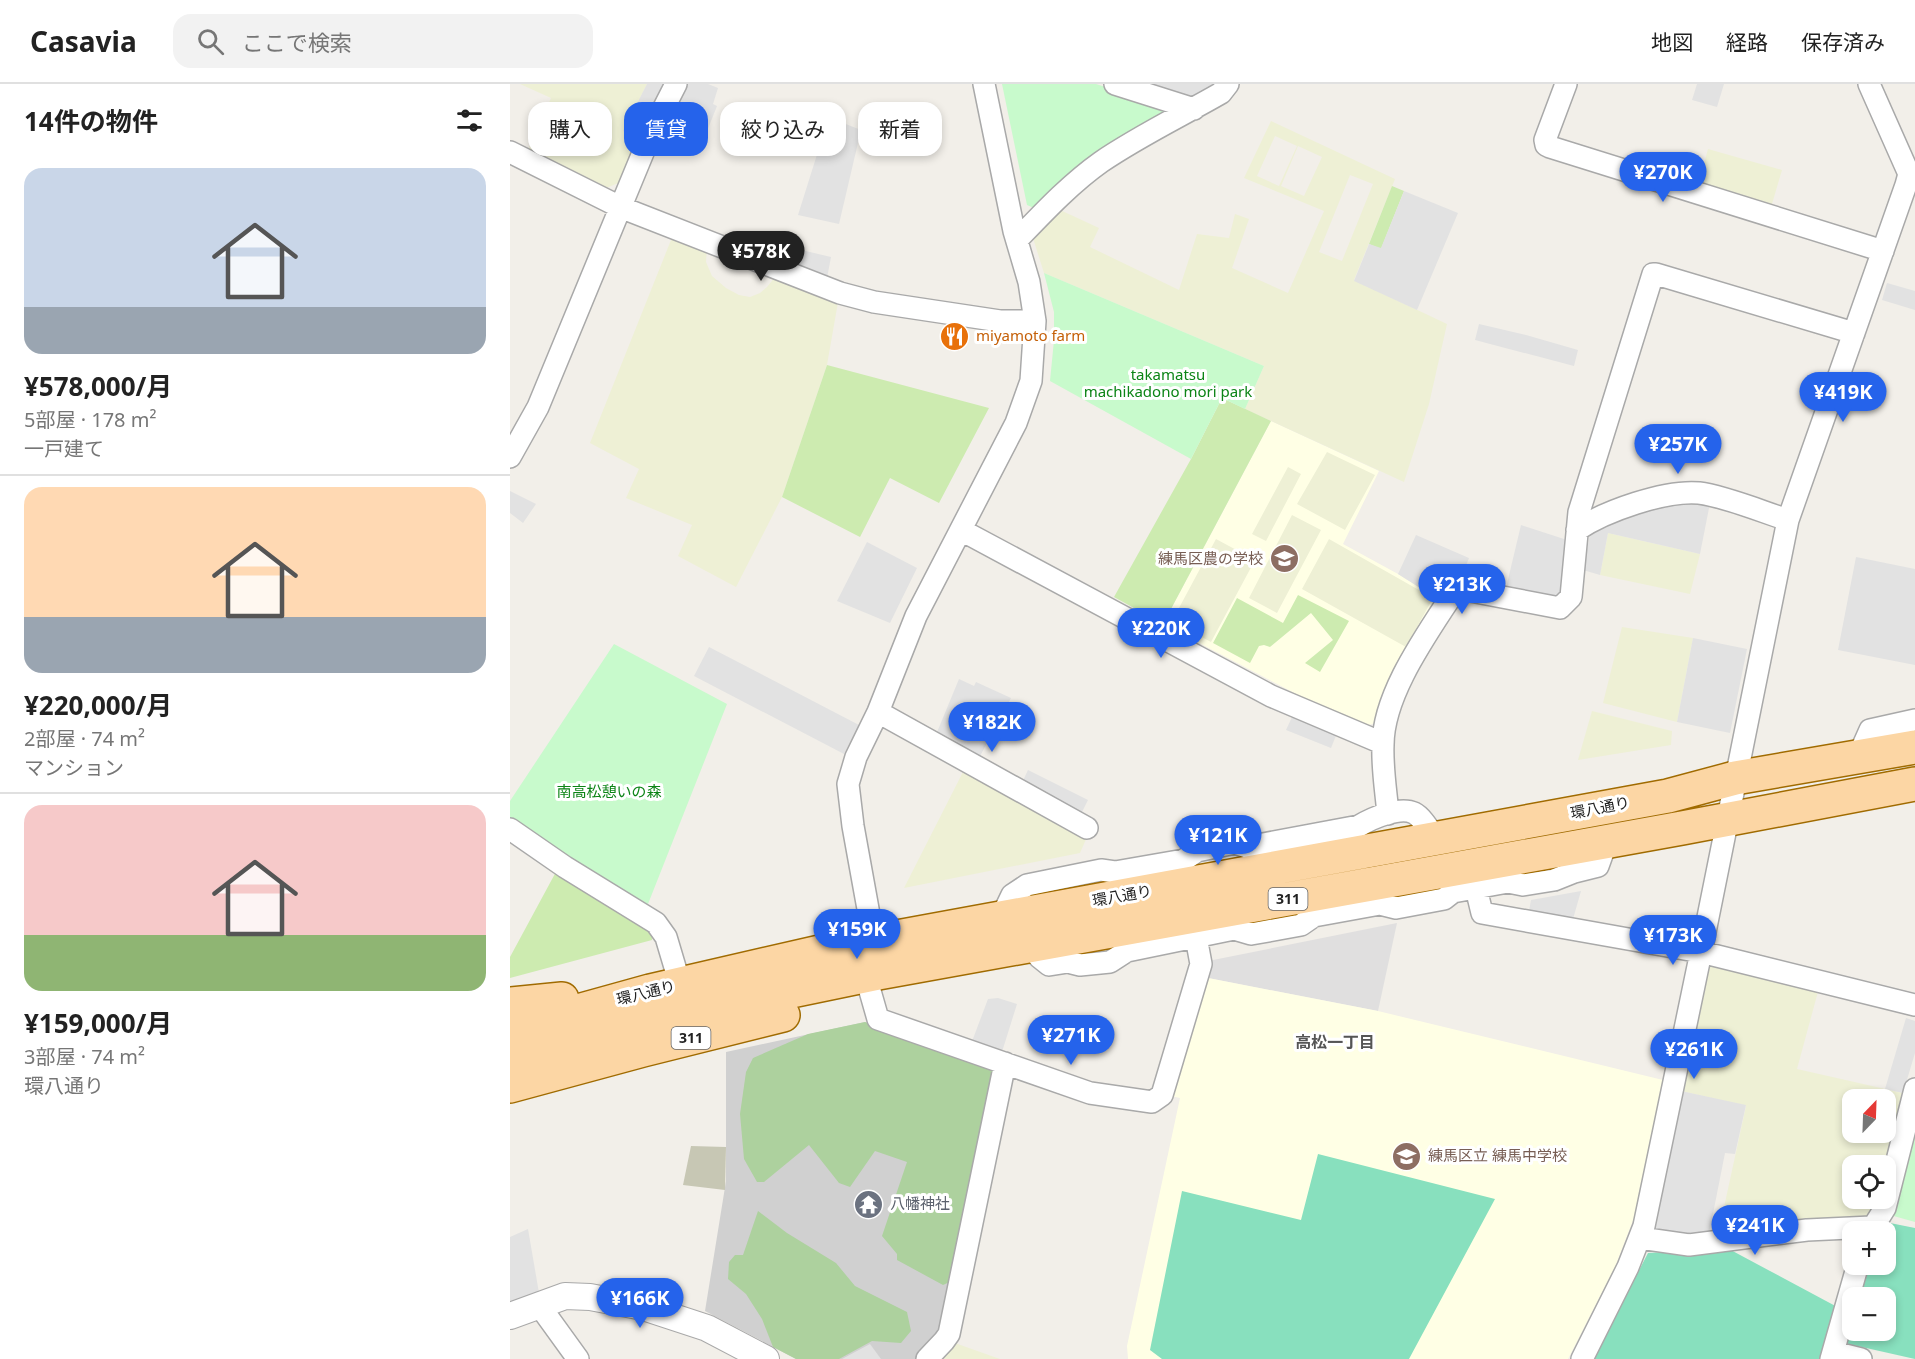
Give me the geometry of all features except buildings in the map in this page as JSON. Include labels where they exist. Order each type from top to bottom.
[{"type":"main road","name":"環八通り","points":[[873,964],[1001,918],[1668,796],[1735,778],[1915,747]]},
{"type":"main road","name":"環八通り","points":[[510,1030],[664,998],[873,964],[1034,944],[1915,784]]},
{"type":"main road","name":"311","points":[[510,1086],[800,1011],[873,964]]},
{"type":"main road","name":"環八通り","points":[[510,1059],[664,998]]},
{"type":"main road","points":[[510,1004],[664,998]]},
{"type":"street","points":[[510,457],[538,407],[652,131],[676,84]]},
{"type":"street","points":[[984,84],[1017,240],[1029,282],[1035,321],[1031,381],[1016,423],[916,616],[878,712],[856,757],[848,784],[873,964],[878,1019],[1090,1093],[1152,1102],[1162,1095],[1201,964],[1196,937]]},
{"type":"street","points":[[1115,84],[1194,109]]},
{"type":"street","points":[[1017,240],[1058,199],[1100,163],[1221,93],[1228,84]]},
{"type":"street","points":[[1566,84],[1545,140],[1546,145],[1883,251]]},
{"type":"street","points":[[1582,1359],[1628,1267],[1644,1226],[1788,519],[1883,251],[1911,188],[1909,174],[1869,84]]},
{"type":"street","points":[[510,152],[620,207],[840,293],[874,302],[1000,321],[1035,321]]},
{"type":"street","points":[[1388,814],[1383,744],[1389,705],[1420,644],[1454,592],[1460,589],[1560,608],[1571,597],[1582,501],[1653,274],[1854,333]]},
{"type":"street","points":[[1577,530],[1593,519],[1666,495],[1699,493],[1788,519]]},
{"type":"street","points":[[961,530],[1271,696],[1383,744]]},
{"type":"street","points":[[878,712],[1087,828]]},
{"type":"street","points":[[1858,757],[1870,730],[1915,720]]},
{"type":"street","points":[[1001,918],[1012,895],[1027,885],[1101,870],[1115,872],[1184,860],[1197,851],[1235,843],[1247,847],[1359,826],[1374,816],[1406,811],[1416,813],[1436,839]]},
{"type":"street","points":[[510,829],[565,867],[656,923],[666,937],[664,998]]},
{"type":"street","points":[[1034,944],[1039,957],[1049,965],[1068,962],[1080,965],[1110,962],[1127,951],[1234,929],[1251,934],[1301,925],[1314,916],[1380,904],[1396,908],[1444,899],[1453,892],[1508,882],[1523,885],[1554,880],[1598,866],[1607,841]]},
{"type":"street","points":[[1476,888],[1482,913],[1701,952],[1915,1005]]},
{"type":"street","points":[[927,1359],[949,1334],[1005,1063]]},
{"type":"street","points":[[1876,1221],[1885,1208],[1915,1089]]},
{"type":"street","points":[[1640,1239],[1689,1245],[1807,1230],[1842,1229]]},
{"type":"street","points":[[1855,1275],[1832,1355],[1861,1359]]},
{"type":"street","points":[[510,1316],[565,1296],[586,1297],[643,1307],[707,1328],[766,1359]]},
{"type":"street","points":[[538,1305],[578,1359]]},
{"type":"shaded area","points":[[520,84],[647,84],[638,102],[624,102],[624,156],[633,156],[621,182],[606,188],[540,156],[612,156],[612,102],[549,102],[551,98]]},
{"type":"shaded area","points":[[647,84],[669,84],[660,102],[638,102]]},
{"type":"shaded area","points":[[683,84],[708,84],[718,88],[713,104],[717,106],[708,128],[708,102],[675,102]]},
{"type":"shaded area","points":[[1149,84],[1220,84],[1195,101]]},
{"type":"shaded area","points":[[1697,84],[1724,84],[1717,107],[1692,100]]},
{"type":"shaded area","points":[[1271,121],[1395,179],[1354,280],[1447,324],[1429,404],[1404,482],[1245,409],[1264,366],[1044,273],[1032,235],[1058,209],[1099,228],[1090,247],[1179,290],[1197,234],[1229,238],[1235,214],[1249,219],[1232,268],[1288,293],[1324,211],[1244,178]],"holes":[[[1275,136],[1297,146],[1279,186],[1257,176]],[[1298,146],[1322,157],[1304,196],[1281,186]],[[1350,175],[1373,184],[1342,261],[1319,252]]]},
{"type":"shaded area","points":[[846,124],[858,129],[858,143],[839,224],[798,215],[817,156],[846,156]]},
{"type":"shaded area","points":[[1708,149],[1782,170],[1772,204],[1699,182]]},
{"type":"shaded area","points":[[1404,191],[1458,213],[1417,310],[1354,281],[1369,244],[1381,248]]},
{"type":"shaded area","points":[[673,235],[707,248],[706,262],[712,276],[739,295],[750,297],[760,293],[776,276],[838,302],[827,365],[782,497],[736,587],[678,556],[692,525],[626,498],[639,469],[590,443]]},
{"type":"shaded area","points":[[793,248],[831,257],[827,278],[791,263]]},
{"type":"shaded area","points":[[1887,283],[1915,291],[1915,310],[1882,300]]},
{"type":"shaded area","points":[[1479,324],[1578,350],[1574,366],[1475,340]]},
{"type":"shaded area","name":"練馬区農の学校","points":[[1271,421],[1379,471],[1343,544],[1436,598],[1397,666],[1378,722],[1369,725],[1304,698],[1163,624]]},
{"type":"shaded area","points":[[1327,452],[1375,475],[1345,530],[1297,504]]},
{"type":"shaded area","points":[[1288,467],[1301,474],[1266,541],[1252,534]]},
{"type":"shaded area","points":[[510,491],[536,504],[523,523],[510,513]]},
{"type":"shaded area","points":[[1654,503],[1710,503],[1700,554],[1608,533],[1600,575],[1583,570],[1590,534],[1594,530]]},
{"type":"shaded area","points":[[1292,515],[1321,530],[1277,613],[1249,598]]},
{"type":"shaded area","points":[[1521,525],[1564,539],[1569,549],[1563,593],[1554,598],[1506,588]]},
{"type":"shaded area","points":[[1608,533],[1700,554],[1690,594],[1600,575]]},
{"type":"shaded area","points":[[1416,535],[1469,558],[1461,578],[1449,575],[1436,598],[1398,574]]},
{"type":"shaded area","points":[[1216,539],[1255,560],[1211,642],[1172,621]]},
{"type":"shaded area","points":[[1329,539],[1433,598],[1406,647],[1302,589]]},
{"type":"shaded area","points":[[867,542],[917,568],[890,623],[837,601]]},
{"type":"shaded area","points":[[1856,557],[1915,569],[1915,665],[1838,650]]},
{"type":"shaded area","points":[[1622,627],[1693,638],[1677,722],[1603,703]]},
{"type":"shaded area","points":[[1693,638],[1747,649],[1730,733],[1677,722]]},
{"type":"shaded area","points":[[709,647],[859,725],[844,754],[694,676]]},
{"type":"shaded area","points":[[959,679],[974,686],[976,682],[1011,698],[978,760],[935,737]]},
{"type":"shaded area","points":[[1592,711],[1672,731],[1671,745],[1578,760]]},
{"type":"shaded area","points":[[1293,715],[1337,733],[1331,748],[1286,730]]},
{"type":"shaded area","points":[[965,768],[1087,837],[1080,853],[904,888]]},
{"type":"shaded area","points":[[1028,770],[1088,800],[1080,816],[1021,785]]},
{"type":"shaded area","points":[[1581,891],[1573,919],[1529,911],[1531,900]]},
{"type":"shaded area","points":[[1397,923],[1378,1011],[1203,977],[1208,961]]},
{"type":"shaded area","points":[[1713,964],[1819,988],[1797,1069],[1885,1089],[1842,1089],[1842,1143],[1891,1143],[1889,1155],[1842,1155],[1842,1209],[1877,1209],[1875,1216],[1718,1235],[1746,1106],[1681,1091],[1705,968]]},
{"type":"shaded area","name":"練馬区立 練馬中学校","points":[[1203,977],[1378,1011],[1663,1080],[1635,1215],[1615,1267],[1568,1359],[1128,1359],[1127,1346],[1180,1098],[1171,1096]]},
{"type":"shaded area","points":[[998,998],[1017,1004],[1001,1055],[971,1044],[988,999]]},
{"type":"shaded area","points":[[1906,1018],[1915,1021],[1915,1053],[1903,1093],[1896,1091],[1896,1089],[1885,1089]]},
{"type":"shaded area","points":[[865,1022],[991,1066],[941,1335],[917,1359],[796,1359],[705,1311],[726,1181],[726,1052]]},
{"type":"shaded area","points":[[1681,1091],[1746,1105],[1735,1154],[1725,1153],[1709,1234],[1690,1237],[1658,1234],[1654,1226]]},
{"type":"shaded area","points":[[1896,1091],[1903,1093],[1896,1123]]},
{"type":"shaded area","points":[[691,1146],[726,1147],[725,1190],[683,1185]]},
{"type":"shaded area","points":[[528,1229],[539,1293],[510,1304],[510,1237]]},
{"type":"shaded area","points":[[952,1342],[1000,1359],[935,1359]]},
{"type":"shaded area","points":[[870,1344],[881,1359],[842,1359]]},
{"type":"green space","points":[[1002,84],[1096,84],[1165,106],[1167,116],[1036,209],[1027,205]]},
{"type":"green space","points":[[1392,186],[1404,191],[1381,249],[1369,244]]},
{"type":"green space","name":"takamatsu machikadono mori park","points":[[1044,273],[1264,366],[1245,409],[1222,398],[1191,459],[1050,381],[1054,312]]},
{"type":"green space","points":[[827,365],[989,408],[939,503],[890,478],[860,537],[782,497]]},
{"type":"green space","points":[[1222,398],[1271,421],[1163,624],[1114,597],[1191,459]]},
{"type":"green space","points":[[1298,595],[1349,621],[1320,672],[1305,663],[1333,640],[1311,613],[1270,647],[1259,646],[1250,663],[1213,643],[1237,598],[1283,623]]},
{"type":"green space","name":"南高松憩いの森","points":[[614,644],[727,704],[648,904],[575,862],[510,817],[510,801]]},
{"type":"green space","points":[[557,870],[653,929],[652,940],[510,978],[510,957]]},
{"type":"green space","points":[[865,1022],[991,1066],[996,1073],[952,1281],[943,1285],[897,1260],[897,1254],[882,1236],[907,1162],[875,1151],[850,1187],[839,1183],[809,1145],[764,1182],[757,1182],[744,1159],[740,1114],[746,1072],[753,1058],[808,1034]]},
{"type":"green space","points":[[1915,1129],[1915,1222],[1890,1215],[1892,1209],[1896,1209],[1896,1194]]},
{"type":"green space","points":[[1318,1154],[1495,1199],[1409,1359],[1162,1359],[1150,1350],[1182,1191],[1301,1220]]},
{"type":"green space","points":[[758,1211],[787,1233],[836,1263],[855,1286],[907,1312],[911,1331],[901,1343],[872,1341],[839,1359],[796,1359],[773,1347],[762,1319],[746,1294],[728,1279],[729,1262],[735,1255],[743,1255]]},
{"type":"green space","points":[[1896,1224],[1915,1228],[1915,1359],[1844,1343],[1845,1341],[1896,1341],[1896,1287],[1860,1287],[1863,1275],[1896,1275]]},
{"type":"green space","points":[[1727,1248],[1841,1309],[1824,1359],[1593,1359],[1648,1253]]},
{"type":"place","name":"miyamoto farm","points":[[955,336]]},
{"type":"place","name":"練馬区農の学校","points":[[1284,559]]},
{"type":"place","name":"練馬区立 練馬中学校","points":[[1407,1156]]},
{"type":"place","name":"八幡神社","points":[[869,1204]]},
{"type":"district","name":"高松一丁目","points":[[1335,1042]]}]
